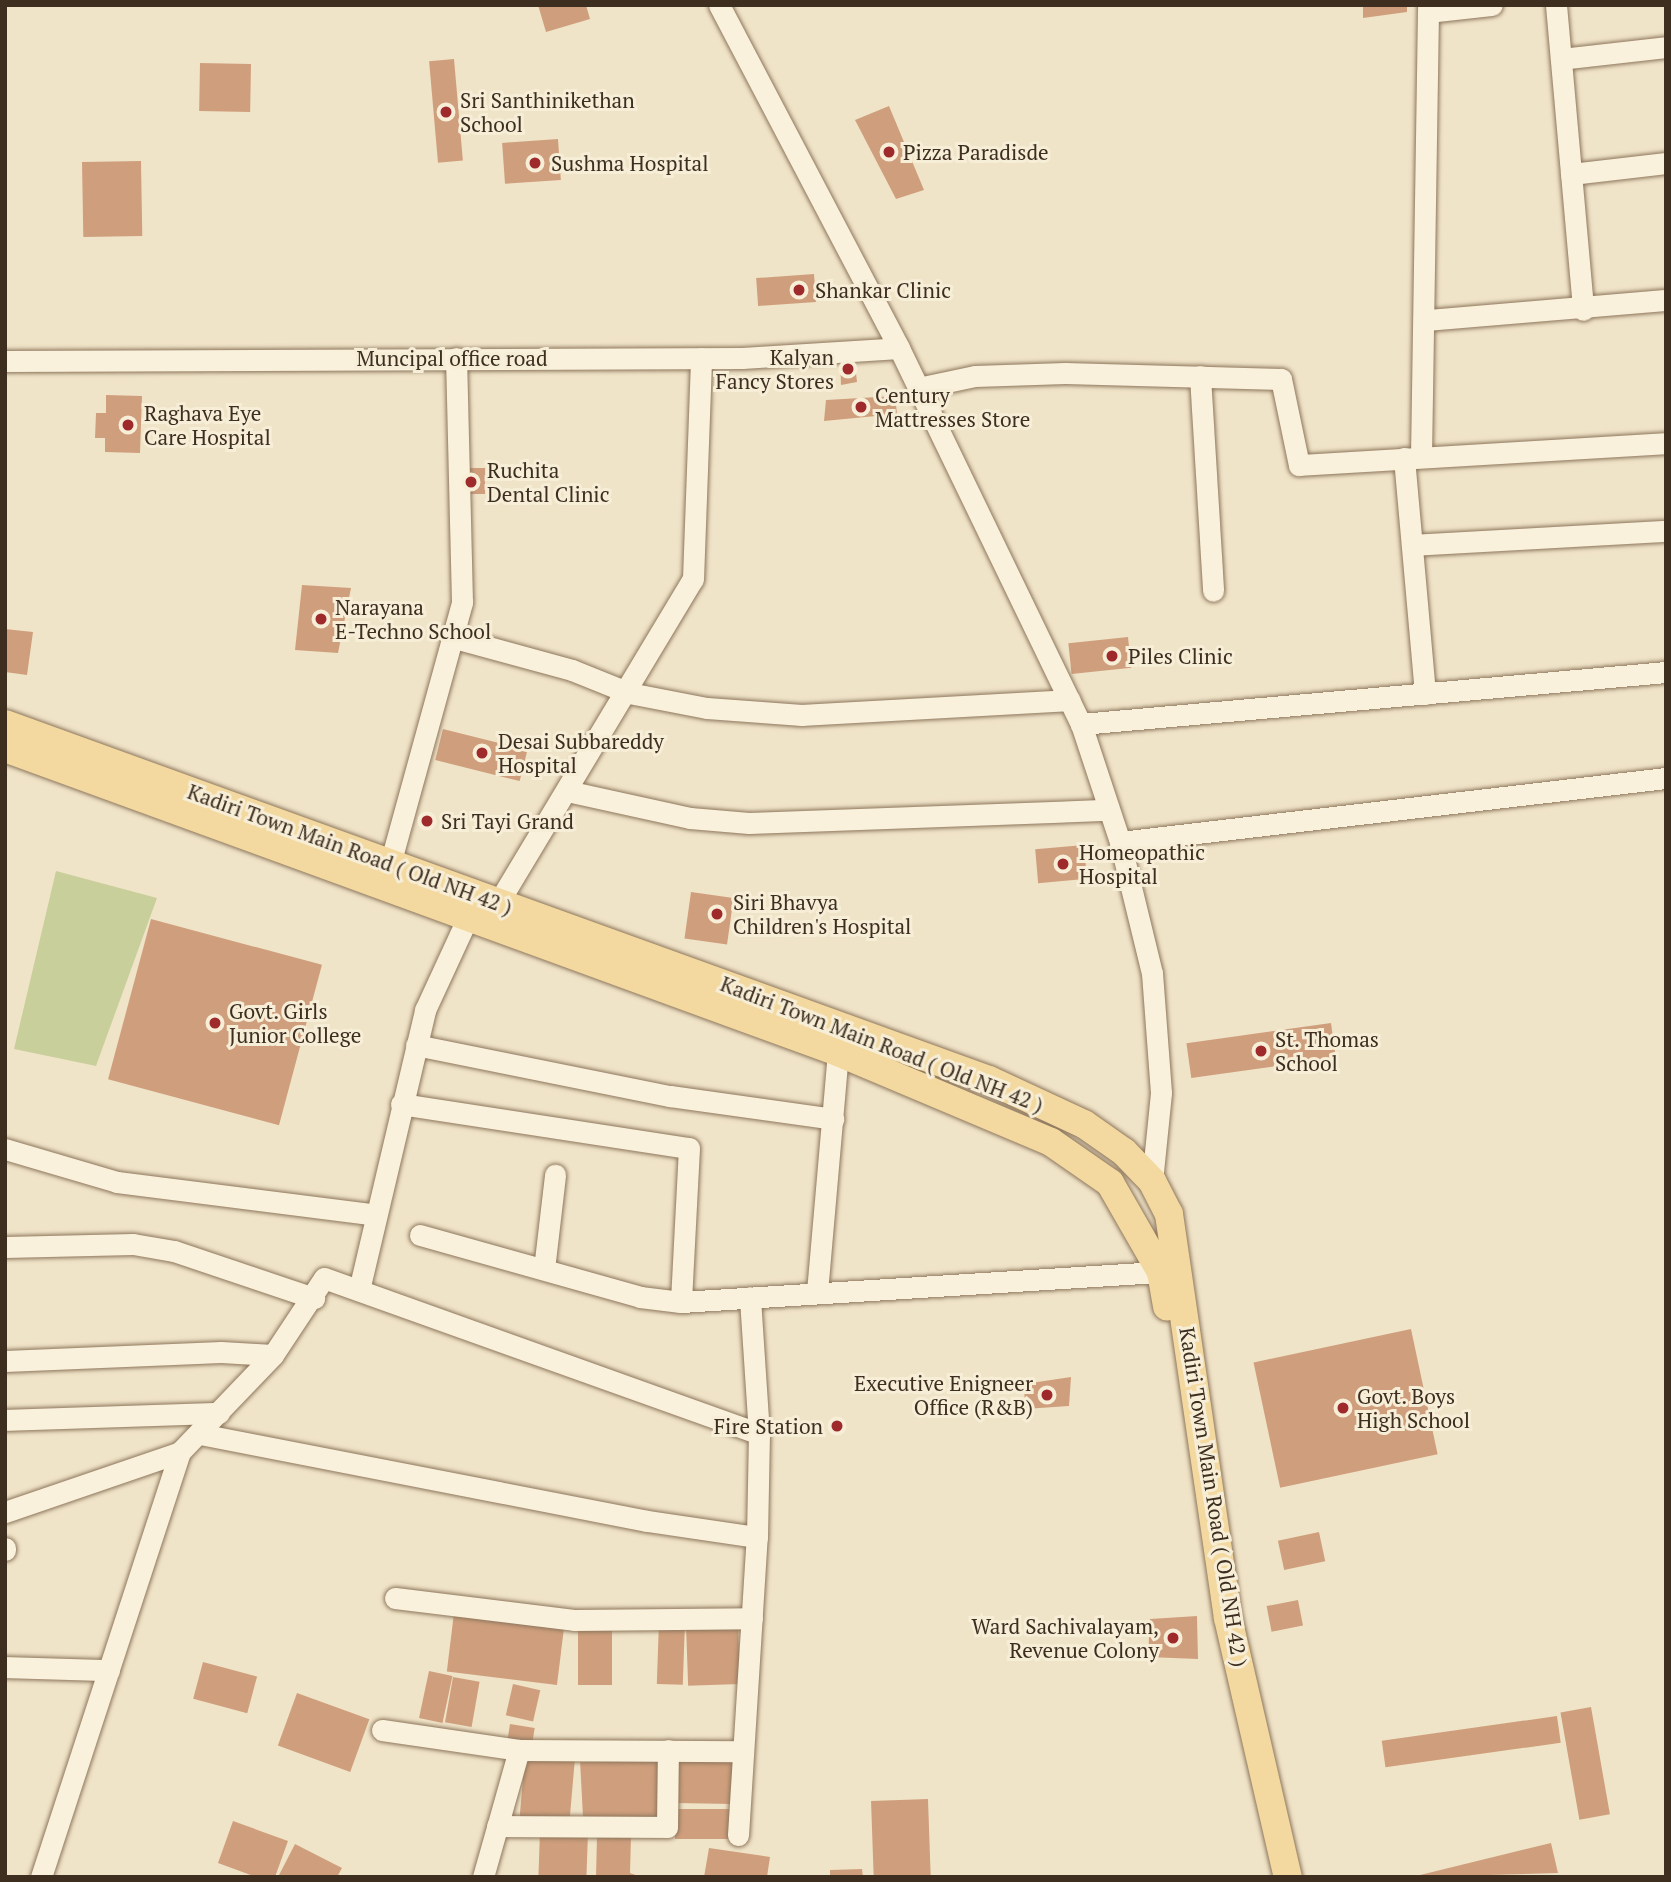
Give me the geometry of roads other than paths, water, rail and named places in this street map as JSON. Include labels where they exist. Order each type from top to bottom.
[{"type":"main road","name":"Kadiri Town Main Road ( Old NH 42 )","points":[[5,724],[390,864],[481,906]]},
{"type":"main road","name":"Kadiri Town Main Road ( Old NH 42 )","points":[[5,748],[481,906],[839,1040],[1051,1142],[1110,1183],[1171,1271],[1228,1618],[1288,1877]]},
{"type":"main road","name":"Kadiri Town Main Road ( Old NH 42 )","points":[[839,1040],[989,1080],[1084,1124],[1124,1152],[1152,1181],[1169,1214],[1171,1271],[1224,1666],[1272,1877]]},
{"type":"street","points":[[719,5],[898,348],[1081,724],[1120,842],[1152,974],[1161,1093],[1152,1181]]},
{"type":"street","points":[[1425,694],[1412,545],[1412,458],[1427,320],[1429,8],[1492,5]]},
{"type":"street","points":[[1556,5],[1583,310]]},
{"type":"street","points":[[1561,60],[1666,47]]},
{"type":"street","points":[[1571,174],[1666,163]]},
{"type":"street","points":[[1427,320],[1583,310],[1666,300]]},
{"type":"street","name":"Muncipal office road","points":[[5,361],[701,358],[898,348]]},
{"type":"street","points":[[359,1290],[372,1214],[425,1010],[481,906],[567,791],[629,693],[693,579],[701,358]]},
{"type":"street","points":[[390,864],[455,638],[462,602],[456,359]]},
{"type":"street","points":[[918,388],[975,376],[1200,376],[1281,379],[1299,465],[1666,443]]},
{"type":"street","points":[[1200,376],[1213,591]]},
{"type":"street","points":[[1412,545],[1666,531]]},
{"type":"street","points":[[455,638],[572,670],[629,693],[707,708],[802,715],[1070,700]]},
{"type":"street","points":[[1081,724],[1666,672]]},
{"type":"street","points":[[1120,842],[1666,778]]},
{"type":"street","points":[[567,791],[690,818],[749,823],[1108,810]]},
{"type":"street","points":[[817,1292],[839,1040]]},
{"type":"street","points":[[416,1045],[670,1096],[832,1119]]},
{"type":"street","points":[[401,1104],[689,1148],[681,1302]]},
{"type":"street","points":[[5,1149],[117,1182],[372,1214]]},
{"type":"street","points":[[544,1269],[555,1175]]},
{"type":"street","points":[[420,1236],[640,1297],[681,1302],[1171,1271]]},
{"type":"street","points":[[5,1247],[133,1244],[174,1251],[314,1298]]},
{"type":"street","points":[[5,1512],[180,1452],[273,1355],[314,1298],[324,1278],[759,1434]]},
{"type":"street","points":[[738,1835],[757,1537],[759,1434],[750,1297]]},
{"type":"street","points":[[5,1361],[221,1352],[273,1355]]},
{"type":"street","points":[[5,1420],[219,1413]]},
{"type":"street","points":[[200,1434],[647,1521],[757,1537]]},
{"type":"street","points":[[41,1877],[180,1452]]},
{"type":"street","points":[[395,1598],[574,1620],[752,1618]]},
{"type":"street","points":[[5,1667],[108,1670]]},
{"type":"street","points":[[382,1730],[519,1750],[743,1751]]},
{"type":"street","points":[[483,1877],[519,1750]]},
{"type":"street","points":[[497,1826],[667,1827],[668,1751]]},
{"type":"place","name":"Sri Santhinikethan School","points":[[446,112]]},
{"type":"place","name":"Pizza Paradisde","points":[[889,152]]},
{"type":"place","name":"Sushma Hospital","points":[[535,163]]},
{"type":"place","name":"Shankar Clinic","points":[[799,290]]},
{"type":"place","name":"Kalyan Fancy Stores","points":[[848,369]]},
{"type":"place","name":"Century Mattresses Store","points":[[861,407]]},
{"type":"place","name":"Raghava Eye Care Hospital","points":[[128,425]]},
{"type":"place","name":"Ruchita Dental Clinic","points":[[471,482]]},
{"type":"place","name":"Narayana E-Techno School","points":[[321,619]]},
{"type":"place","name":"Piles Clinic","points":[[1112,656]]},
{"type":"place","name":"Desai Subbareddy Hospital","points":[[482,753]]},
{"type":"place","name":"Sri Tayi Grand","points":[[427,821]]},
{"type":"place","name":"Homeopathic Hospital","points":[[1063,864]]},
{"type":"place","name":"Siri Bhavya Children's Hospital","points":[[717,914]]},
{"type":"place","name":"Govt. Girls Junior College","points":[[215,1023]]},
{"type":"place","name":"St. Thomas School","points":[[1261,1051]]},
{"type":"place","name":"Executive Enigneer Office (R&B)","points":[[1047,1395]]},
{"type":"place","name":"Govt. Boys High School","points":[[1343,1408]]},
{"type":"place","name":"Fire Station","points":[[837,1426]]},
{"type":"place","name":"Ward Sachivalayam, Revenue Colony","points":[[1173,1638]]}]
